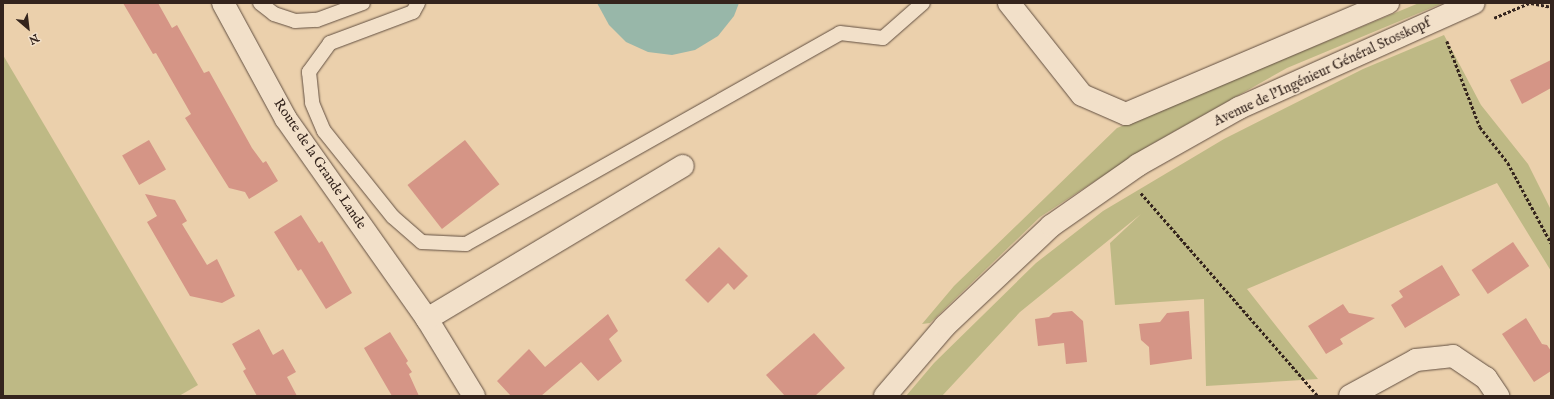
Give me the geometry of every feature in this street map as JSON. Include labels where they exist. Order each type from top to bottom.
[{"type":"street","name":"Route de la Grande Lande","points":[[223,3],[286,119],[427,319],[474,396]]},
{"type":"street","points":[[1009,3],[1082,95],[1126,114],[1388,3]]},
{"type":"street","name":"Avenue de l'Ingénieur Général Stosskopf","points":[[885,396],[945,326],[1051,226],[1125,174],[1239,108],[1474,3]]},
{"type":"street","points":[[427,319],[683,166]]},
{"type":"street","points":[[1350,396],[1416,360],[1453,356],[1486,378],[1498,396]]},
{"type":"lane","points":[[260,3],[274,14],[295,21],[317,20],[363,3]]},
{"type":"lane","points":[[418,3],[413,12],[330,43],[310,72],[312,103],[324,131],[393,217],[422,242],[466,244],[840,33],[883,38],[923,3]]},
{"type":"path","points":[[1532,3],[1551,7]]},
{"type":"path","points":[[1439,18],[1480,127],[1508,163],[1551,243]]},
{"type":"path","points":[[1125,174],[1318,396]]},
{"type":"shaded area","points":[[597,3],[739,3],[734,16],[718,36],[695,50],[672,55],[648,52],[626,42],[609,25]]},
{"type":"shaded area","points":[[1419,3],[1443,3],[1287,68],[1150,145],[1040,217],[930,323],[922,324],[954,286],[1117,128]]},
{"type":"shaded area","points":[[1444,35],[1481,105],[1528,164],[1551,210],[1551,271],[1497,183],[1247,289],[1318,379],[1206,386],[1204,299],[1115,305],[1110,243],[1141,214],[1020,312],[942,396],[906,396],[934,363],[1036,263],[1103,211],[1224,139],[1363,69]]},
{"type":"shaded area","points":[[3,55],[198,385],[179,396],[3,396]]},
{"type":"building","points":[[123,3],[158,3],[172,28],[177,25],[204,73],[209,71],[252,148],[263,163],[266,161],[278,181],[249,199],[245,192],[229,188],[185,118],[191,114],[156,53],[153,54]]},
{"type":"building","points":[[1551,60],[1551,88],[1522,104],[1510,80]]},
{"type":"building","points":[[149,140],[166,169],[139,185],[122,156]]},
{"type":"building","points":[[465,140],[499,184],[442,229],[407,185]]},
{"type":"building","points":[[145,194],[175,200],[187,221],[182,224],[207,265],[217,259],[235,296],[222,303],[190,296],[147,222],[157,216]]},
{"type":"building","points":[[301,215],[319,243],[322,241],[352,293],[326,309],[301,269],[298,271],[274,232]]},
{"type":"building","points":[[1513,242],[1529,266],[1488,294],[1472,270]]},
{"type":"building","points":[[719,247],[748,276],[734,290],[728,283],[708,303],[685,280]]},
{"type":"building","points":[[1442,265],[1460,295],[1405,328],[1391,305],[1403,297],[1399,291]]},
{"type":"building","points":[[1343,304],[1349,313],[1375,318],[1340,339],[1343,344],[1326,354],[1308,326]]},
{"type":"building","points":[[1072,311],[1083,321],[1087,362],[1066,364],[1064,343],[1038,346],[1035,319],[1049,317],[1053,313]]},
{"type":"building","points":[[1189,311],[1192,359],[1150,365],[1149,347],[1141,340],[1139,324],[1160,322],[1167,313]]},
{"type":"building","points":[[608,314],[618,331],[609,339],[622,361],[598,381],[581,362],[541,396],[511,396],[497,381],[529,349],[545,367]]},
{"type":"building","points":[[1526,318],[1542,344],[1547,345],[1551,351],[1551,371],[1534,382],[1502,334]]},
{"type":"building","points":[[259,329],[273,355],[283,349],[296,372],[287,377],[297,396],[257,396],[243,371],[246,369],[232,344]]},
{"type":"building","points":[[390,332],[408,361],[406,363],[412,372],[409,374],[419,396],[392,396],[364,348]]},
{"type":"building","points":[[814,333],[845,368],[815,396],[785,396],[766,375]]}]
